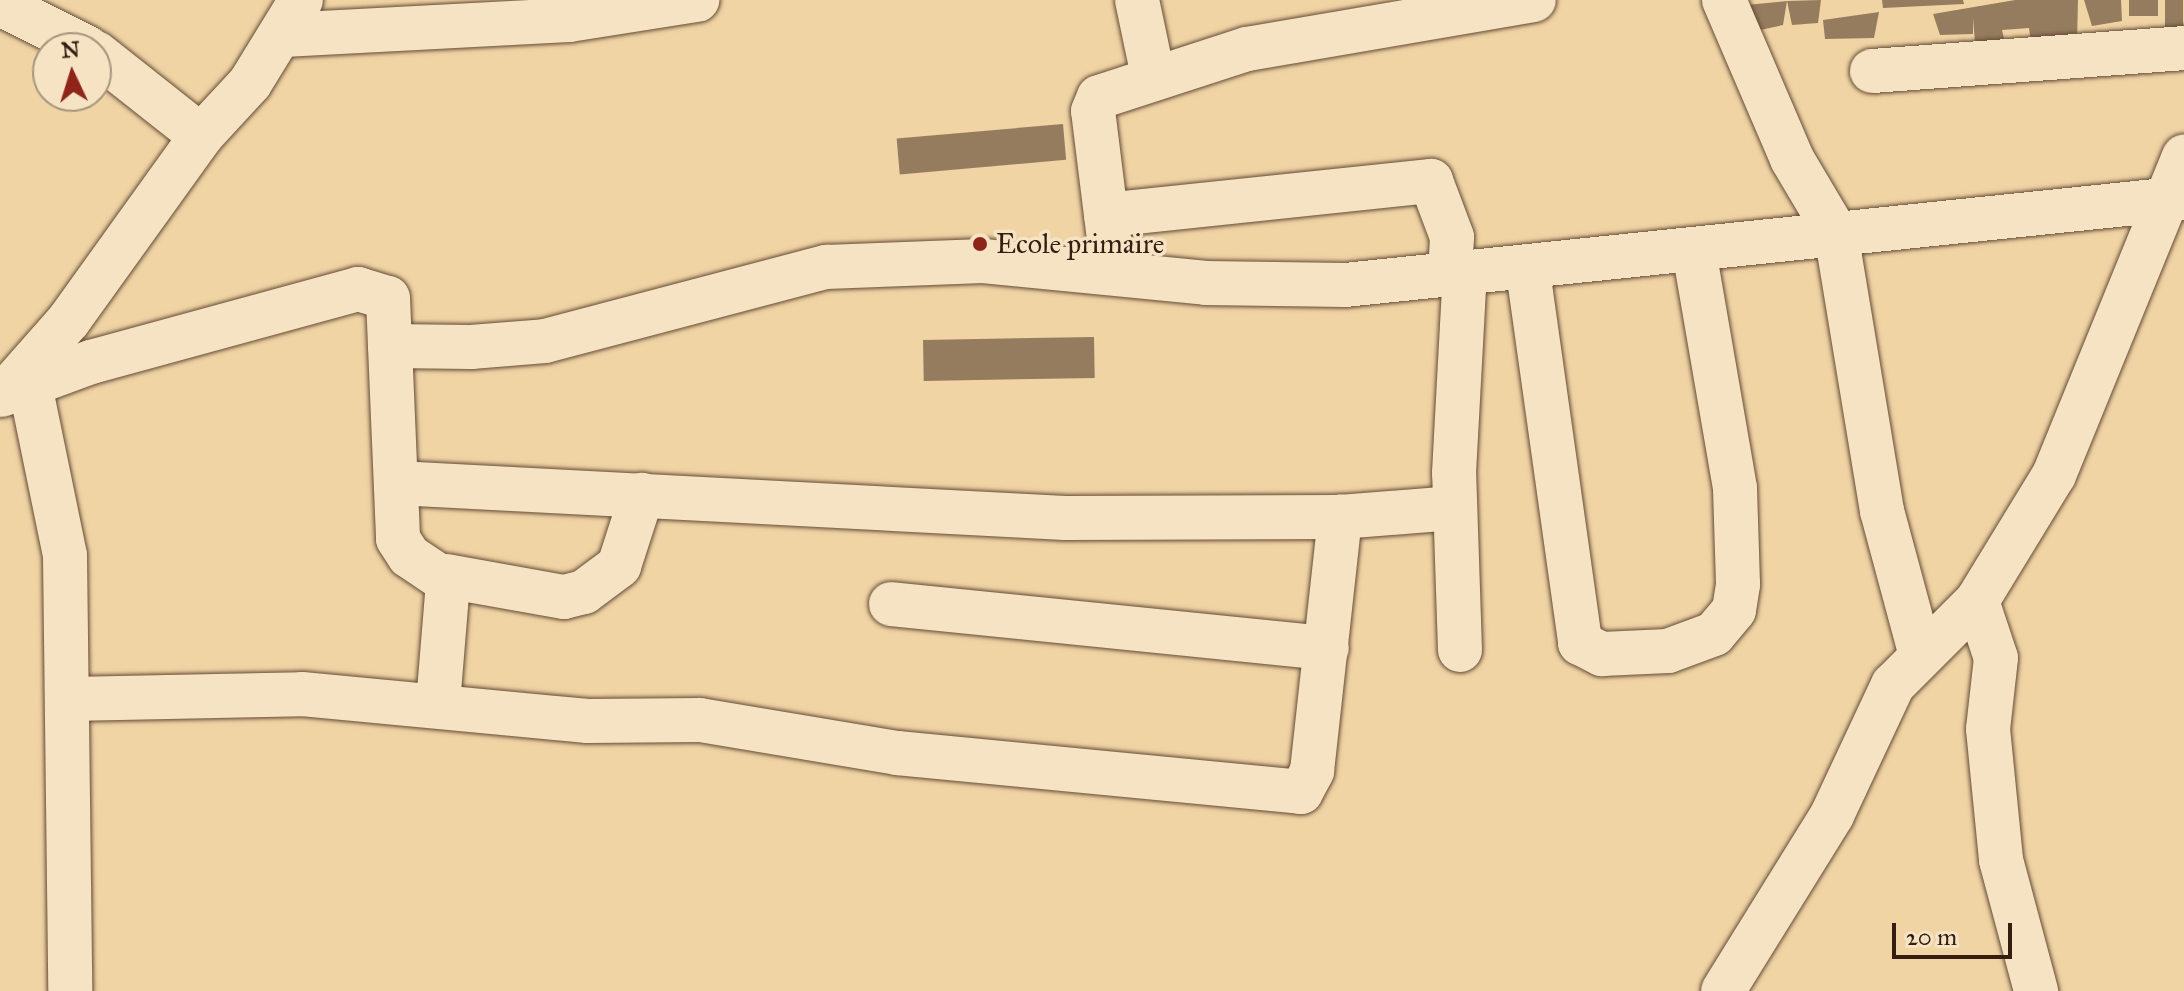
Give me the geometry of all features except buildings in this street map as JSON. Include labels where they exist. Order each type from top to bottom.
[{"type":"street","points":[[10,392],[36,362],[292,17],[569,20],[697,0]]},
{"type":"street","points":[[1137,0],[1153,76]]},
{"type":"street","points":[[1113,271],[1093,111],[1107,92],[1247,49],[1534,0]]},
{"type":"street","points":[[1724,0],[1792,159],[1836,233],[1882,511],[1920,652]]},
{"type":"street","points":[[0,4],[56,32]]},
{"type":"street","points":[[1872,71],[2184,48]]},
{"type":"street","points":[[112,66],[201,136]]},
{"type":"street","points":[[1723,991],[1832,815],[1893,685],[1920,652],[1977,601],[2065,451],[2174,197],[2184,156]]},
{"type":"street","points":[[1106,215],[1431,181],[1452,237],[1457,274],[1454,508],[1460,650]]},
{"type":"street","points":[[390,346],[545,341],[826,267],[983,261],[1113,271],[1206,283],[1345,285],[1457,274],[1528,271],[1836,233],[2174,197]]},
{"type":"street","points":[[1528,271],[1580,643],[1602,654],[1668,651],[1714,634],[1734,610],[1738,584],[1735,488],[1694,250]]},
{"type":"street","points":[[10,392],[358,289],[388,298],[401,548],[446,576],[564,597],[584,592],[619,566],[642,495]]},
{"type":"street","points":[[10,392],[64,542],[70,699],[70,991]]},
{"type":"street","points":[[397,483],[1065,518],[1340,517],[1454,508]]},
{"type":"street","points":[[70,699],[288,694],[438,704],[588,721],[700,720],[911,755],[1301,792],[1310,783],[1340,517]]},
{"type":"street","points":[[438,704],[446,576]]},
{"type":"street","points":[[1977,601],[1996,658],[1988,729],[2005,891],[2036,991]]},
{"type":"street","points":[[891,604],[1327,648]]},
{"type":"place","name":"Ecole primaire","points":[[980,244]]}]
